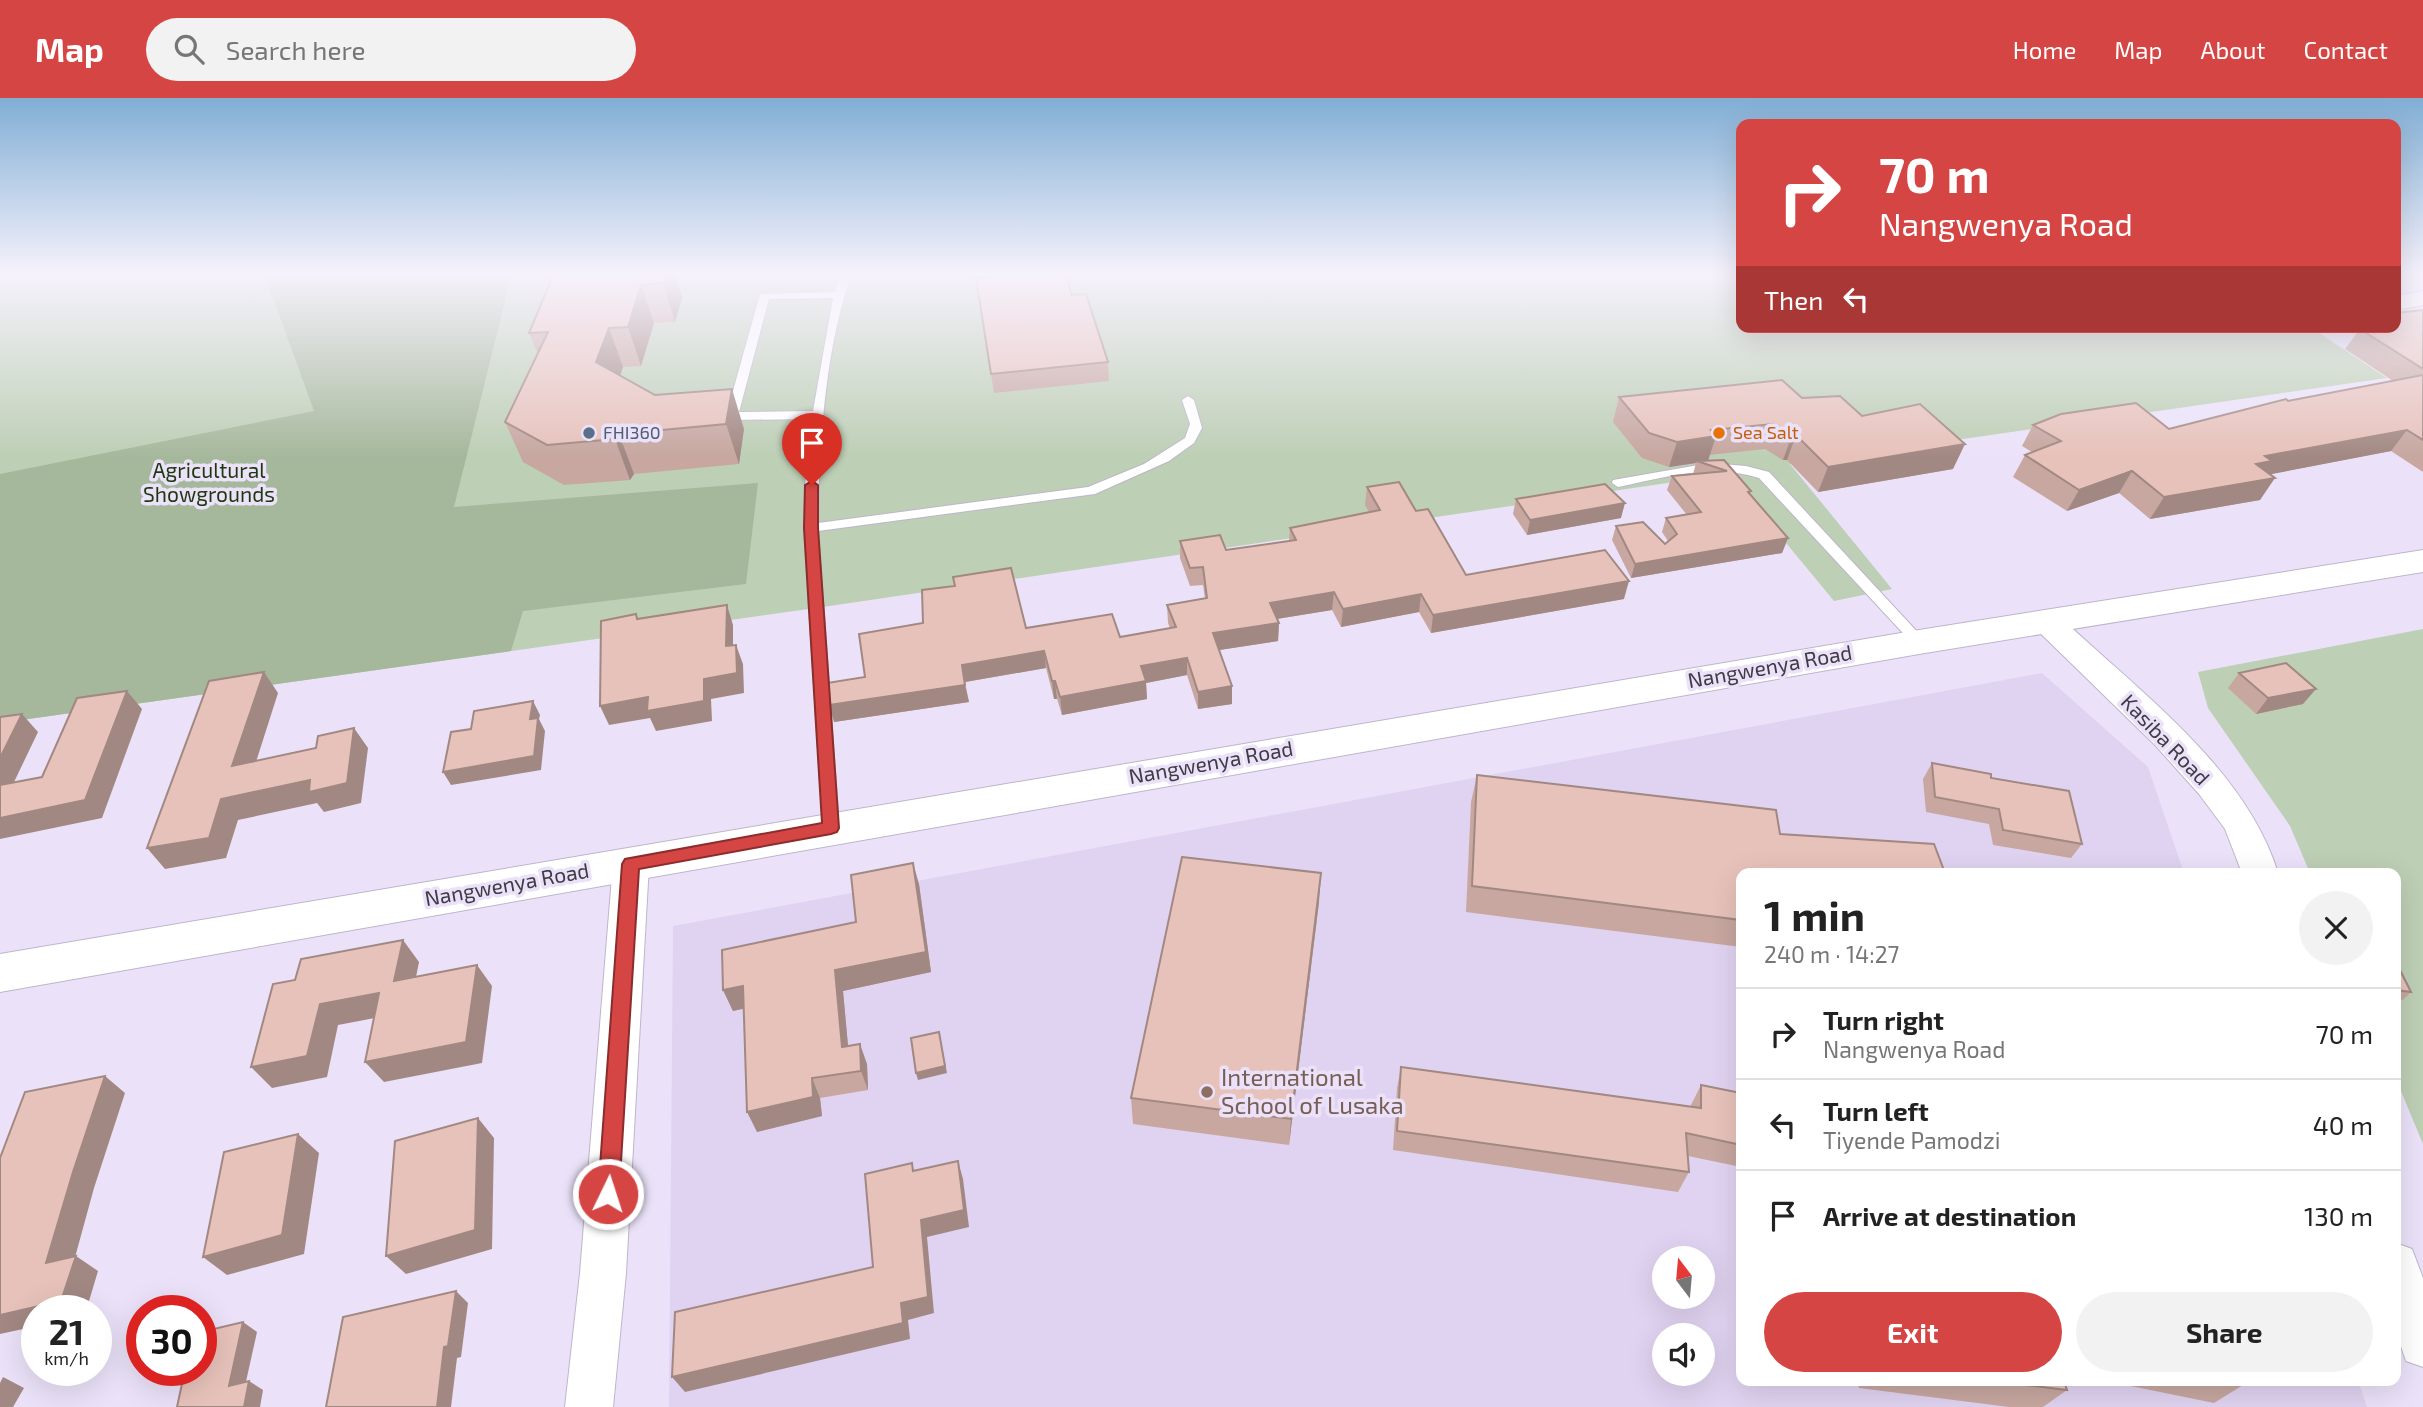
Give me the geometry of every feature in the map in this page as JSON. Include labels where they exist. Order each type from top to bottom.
[{"type":"main road","name":"Nangwenya Road","points":[[0,973],[1919,642],[2423,561]]},
{"type":"street","name":"Kasiba Road","points":[[2048,623],[2193,765],[2232,812],[2251,847],[2258,868]]},
{"type":"street","points":[[589,1407],[604,1260],[631,864]]},
{"type":"street","points":[[2401,1280],[2423,1344]]},
{"type":"lane","points":[[754,334],[732,416],[817,415]]},
{"type":"lane","points":[[831,828],[811,528],[812,464],[817,415],[832,334]]},
{"type":"lane","points":[[811,528],[1090,491],[1122,480],[1160,461],[1187,443],[1195,434],[1196,425],[1188,400]]},
{"type":"lane","points":[[1618,483],[1723,465],[1745,467],[1764,475],[1919,642]]},
{"type":"shaded area","name":"International School of Lusaka","points":[[2042,673],[2148,767],[2182,868],[1736,868],[1736,1386],[2360,1386],[2367,1407],[669,1407],[673,926]]},
{"type":"green space","name":"Agricultural Showgrounds","points":[[0,334],[2321,334],[2387,378],[1790,464],[1892,589],[1834,601],[1729,474],[816,608],[0,723]]},
{"type":"green space","points":[[286,334],[497,334],[454,507],[758,483],[746,584],[523,611],[511,651],[0,723],[0,474],[314,411]]},
{"type":"green space","points":[[2423,629],[2423,1144],[2401,1091],[2401,868],[2308,868],[2290,826],[2208,708],[2198,672]]},
{"type":"building","points":[[547,334],[607,334],[596,362],[655,395],[732,389],[726,424],[619,434],[615,439],[547,445],[505,422]]},
{"type":"building","points":[[985,334],[1099,334],[1108,362],[991,374]]},
{"type":"building","points":[[2368,334],[2423,334],[2423,369]]},
{"type":"building","points":[[2423,375],[2423,440],[2407,430],[2265,456],[2272,461],[2256,464],[2275,478],[2164,497],[2132,471],[2079,490],[2025,455],[2061,441],[2033,425],[2061,414],[2136,403],[2169,429],[2286,399],[2288,401]]},
{"type":"building","points":[[1782,380],[1802,398],[1840,396],[1862,416],[1920,404],[1965,444],[1828,467],[1796,435],[1773,424],[1711,430],[1716,436],[1677,442],[1649,433],[1619,397]]},
{"type":"building","points":[[1724,460],[1788,538],[1635,564],[1616,526],[1643,522],[1665,544],[1677,534],[1666,518],[1701,512],[1672,476],[1727,471],[1697,461]]},
{"type":"building","points":[[1399,482],[1416,511],[1428,509],[1466,575],[1605,550],[1629,581],[1433,615],[1421,594],[1343,609],[1334,592],[1270,603],[1279,623],[1213,633],[1232,686],[1198,692],[1187,658],[1141,666],[1146,681],[1060,697],[1055,681],[1052,681],[1044,651],[962,665],[965,685],[829,705],[827,683],[865,677],[859,634],[923,623],[922,590],[955,586],[953,577],[1011,568],[1026,628],[1112,614],[1120,637],[1176,627],[1167,605],[1207,598],[1203,567],[1190,568],[1180,541],[1220,535],[1226,550],[1296,540],[1290,528],[1380,510],[1367,487]]},
{"type":"building","points":[[1605,484],[1625,503],[1530,520],[1516,499]]},
{"type":"building","points":[[727,605],[726,646],[736,645],[737,673],[704,679],[704,701],[647,711],[648,697],[600,706],[601,621],[636,614],[637,619]]},
{"type":"building","points":[[2286,663],[2316,689],[2268,698],[2239,673]]},
{"type":"building","points":[[264,672],[232,766],[316,748],[318,736],[354,728],[347,783],[309,792],[310,780],[221,799],[209,838],[147,848],[209,681]]},
{"type":"building","points":[[127,691],[85,800],[0,818],[0,785],[42,777],[77,698]]},
{"type":"building","points":[[533,701],[530,719],[538,718],[534,756],[443,772],[451,732],[471,729],[474,711]]},
{"type":"building","points":[[22,714],[0,758],[0,717]]},
{"type":"building","points":[[1932,763],[1991,774],[1991,778],[2069,791],[2082,844],[2003,830],[1999,809],[1935,797]]},
{"type":"building","points":[[1477,775],[1776,810],[1780,834],[1934,844],[1943,868],[1736,868],[1736,919],[1472,886]]},
{"type":"building","points":[[1182,857],[1321,873],[1291,1119],[1131,1098]]},
{"type":"building","points":[[913,863],[926,952],[835,970],[842,1047],[860,1044],[861,1071],[812,1078],[813,1097],[747,1112],[743,986],[723,990],[722,950],[856,922],[851,875]]},
{"type":"building","points":[[403,940],[394,981],[477,965],[466,1042],[365,1062],[379,993],[320,1004],[307,1056],[251,1067],[273,984],[295,980],[301,959]]},
{"type":"building","points":[[2401,972],[2411,992],[2401,991]]},
{"type":"building","points":[[939,1032],[945,1066],[916,1073],[911,1038]]},
{"type":"building","points":[[1401,1067],[1701,1108],[1701,1085],[1736,1092],[1736,1144],[1686,1133],[1689,1172],[1397,1131]]},
{"type":"building","points":[[105,1076],[46,1263],[76,1256],[63,1295],[21,1295],[21,1310],[0,1315],[0,1158],[25,1092]]},
{"type":"building","points":[[478,1118],[475,1230],[386,1256],[395,1141]]},
{"type":"building","points":[[298,1134],[282,1235],[203,1257],[224,1152]]},
{"type":"building","points":[[958,1161],[964,1210],[921,1220],[928,1297],[901,1303],[903,1323],[672,1377],[675,1312],[873,1267],[865,1174],[912,1163],[913,1171]]},
{"type":"building","points":[[456,1291],[448,1346],[444,1347],[437,1407],[326,1407],[343,1317]]},
{"type":"building","points":[[243,1322],[229,1386],[249,1381],[244,1407],[177,1407],[182,1386],[217,1386],[217,1328]]},
{"type":"building","points":[[2033,1386],[2066,1386],[2067,1390]]},
{"type":"place","name":"FHI360","points":[[589,433]]},
{"type":"place","name":"Sea Salt","points":[[1719,433]]},
{"type":"place","name":"International School of Lusaka","points":[[1207,1092]]},
{"type":"route","points":[[608,1194],[631,864],[831,828],[811,528],[812,485]]}]
